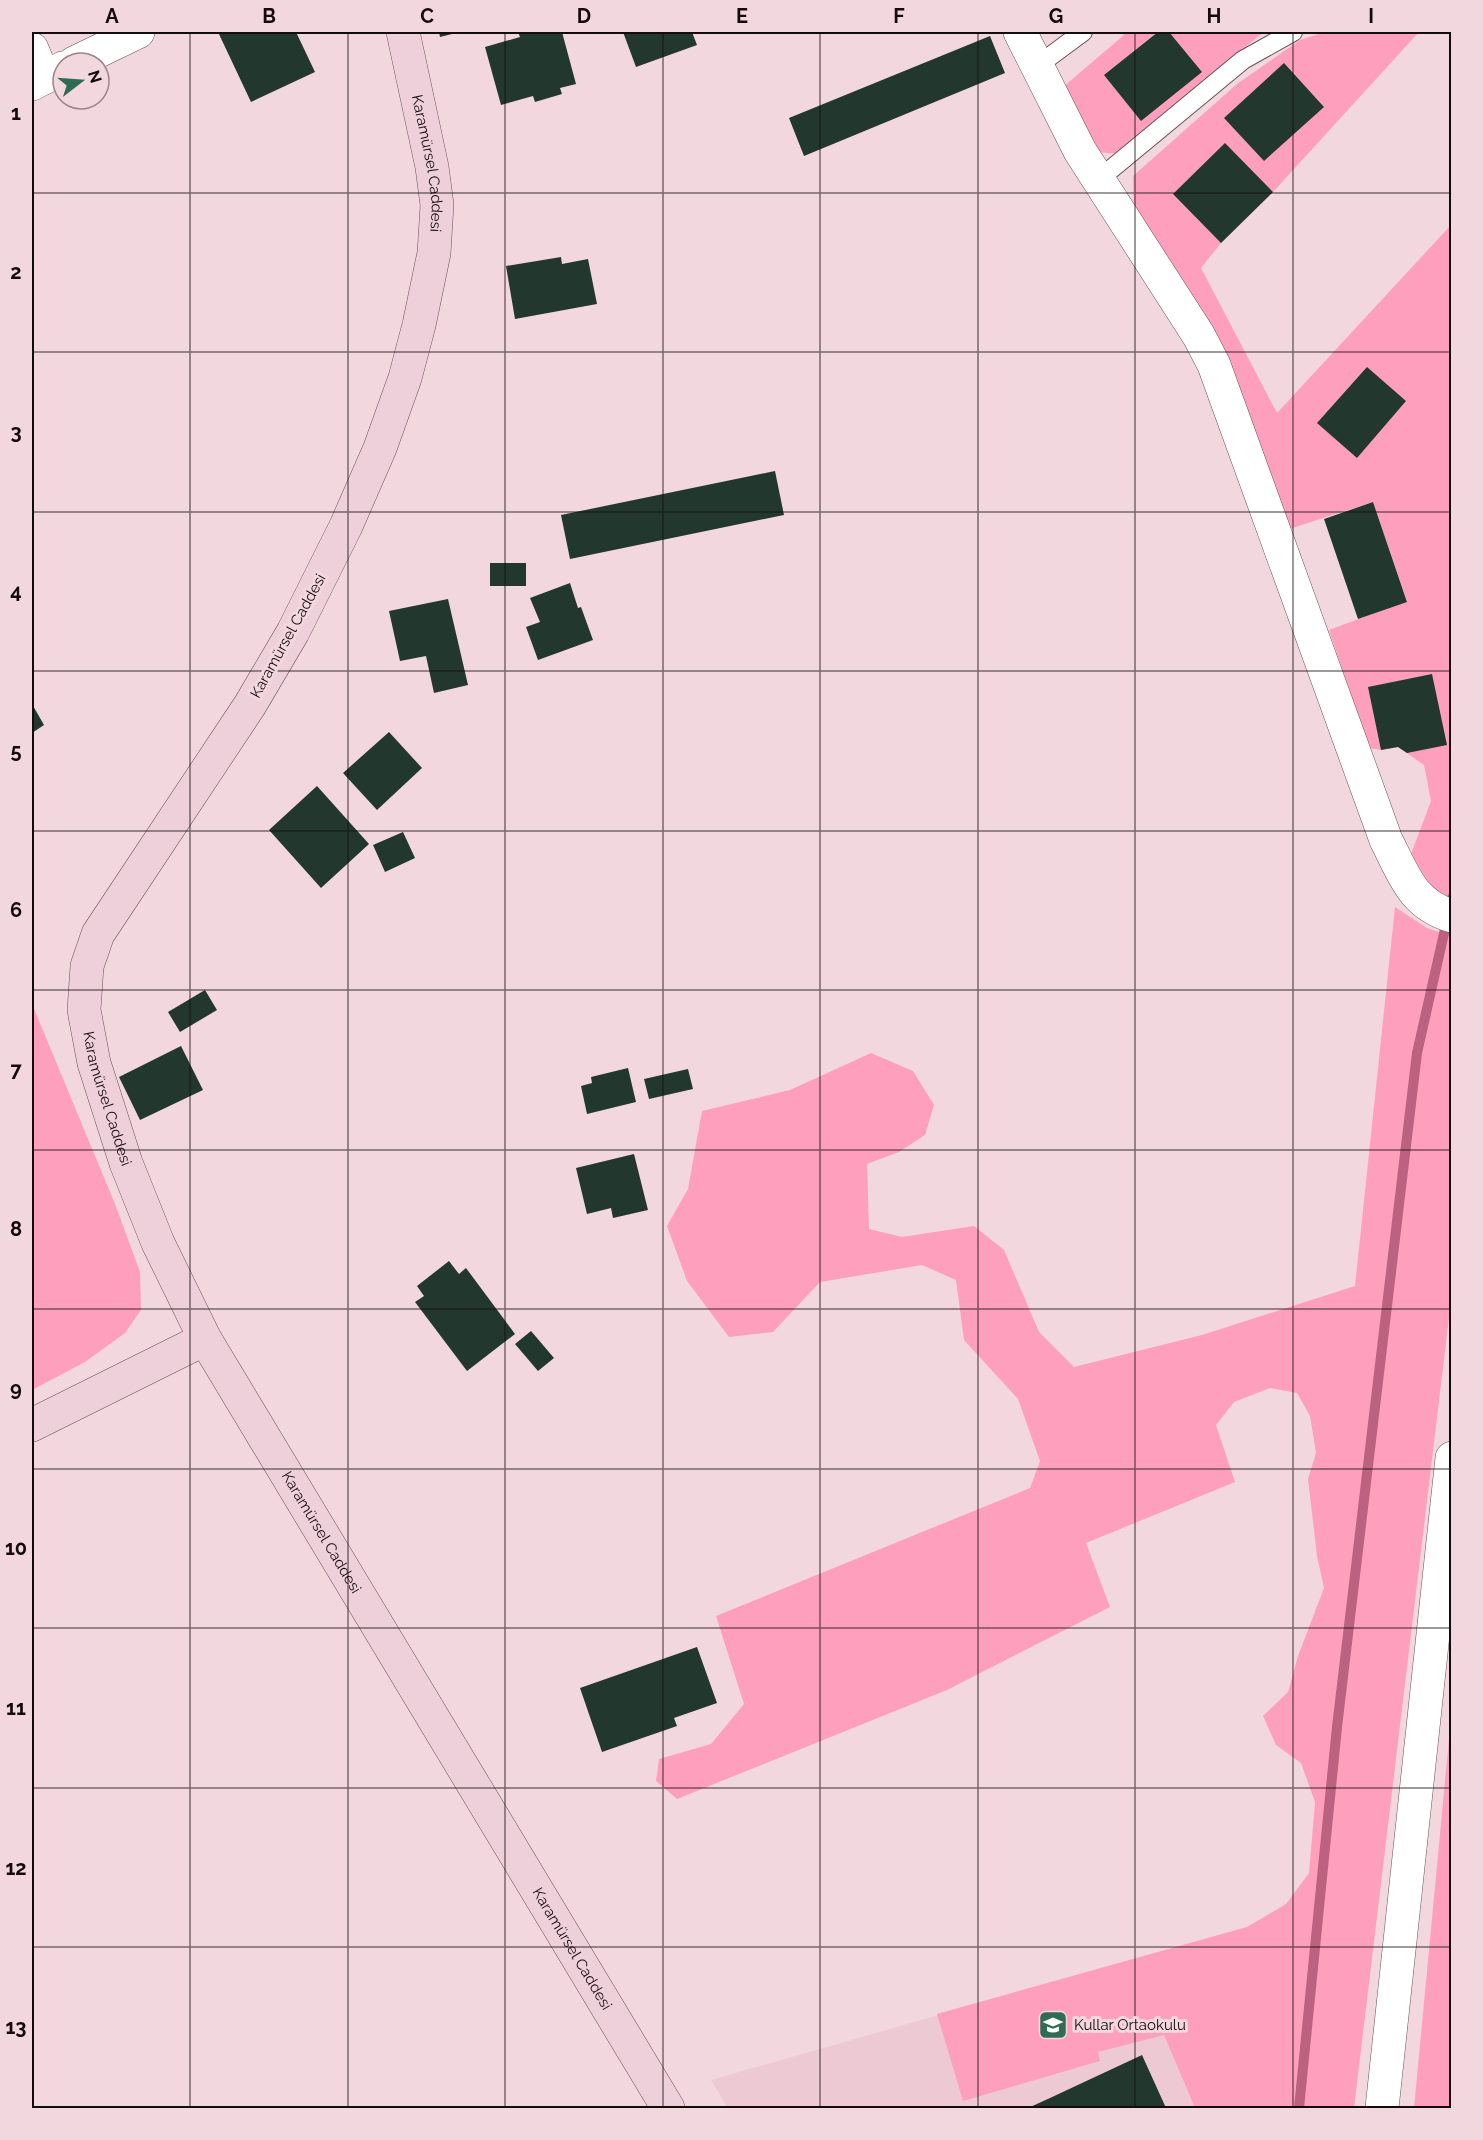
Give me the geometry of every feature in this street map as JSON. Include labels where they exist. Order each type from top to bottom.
[{"type":"main road","name":"Karamürsel Caddesi","points":[[403,32],[432,167],[437,205],[434,253],[405,378],[380,448],[346,526],[292,632],[253,700],[98,934],[87,966],[84,1010],[94,1063],[126,1163],[158,1244],[205,1339],[668,2109]]},
{"type":"main road","points":[[32,1425],[205,1339]]},
{"type":"street","points":[[99,51],[138,32]]},
{"type":"street","points":[[1020,32],[1080,151],[1199,336],[1214,365],[1386,840],[1419,898],[1444,914]]},
{"type":"street","points":[[1382,2109],[1452,1458]]},
{"type":"lane","points":[[1037,66],[1083,32]]},
{"type":"lane","points":[[1098,180],[1243,60],[1293,32]]},
{"type":"shaded area","points":[[1121,32],[1268,32],[1261,34],[1120,154],[1097,152],[1063,87],[1124,35]]},
{"type":"shaded area","points":[[1325,32],[1419,32],[1273,192],[1221,243],[1201,268],[1277,413],[1451,225],[1451,902],[1426,885],[1411,854],[1431,801],[1424,765],[1398,747],[1381,750],[1369,748],[1329,630],[1407,601],[1373,502],[1289,529],[1216,335],[1180,275],[1134,212],[1133,176],[1237,84],[1300,40]]},
{"type":"shaded area","points":[[1395,907],[1427,928],[1451,936],[1451,1301],[1354,2108],[1195,2108],[1164,2035],[1098,2052],[1100,2061],[963,2101],[937,2014],[1247,1927],[1286,1904],[1309,1873],[1315,1802],[1301,1763],[1276,1745],[1263,1716],[1288,1692],[1298,1656],[1324,1588],[1317,1556],[1308,1479],[1316,1453],[1310,1416],[1297,1393],[1270,1388],[1234,1402],[1216,1425],[1235,1482],[1086,1543],[1110,1607],[947,1690],[677,1799],[656,1781],[659,1759],[711,1744],[744,1704],[716,1616],[1030,1488],[1040,1461],[1018,1399],[964,1340],[956,1280],[922,1265],[820,1282],[773,1332],[729,1337],[687,1281],[667,1226],[688,1189],[702,1111],[790,1090],[871,1053],[913,1071],[934,1105],[925,1135],[899,1152],[867,1164],[869,1229],[902,1237],[974,1226],[1004,1250],[1039,1332],[1074,1367],[1202,1335],[1355,1286]]},
{"type":"shaded area","points":[[32,1004],[115,1204],[140,1272],[141,1310],[125,1333],[85,1362],[32,1390]]},
{"type":"shaded area","points":[[1451,1718],[1451,2108],[1414,2108]]},
{"type":"shaded area","name":"Kullar Ortaokulu","points":[[1247,1927],[1164,2035],[1195,2108],[728,2108],[711,2080]]},
{"type":"building","points":[[218,32],[296,32],[315,72],[251,102]]},
{"type":"building","points":[[439,32],[460,32],[440,37]]},
{"type":"building","points":[[518,32],[562,32],[576,84],[560,88],[562,94],[535,102],[533,96],[501,105],[485,47],[520,37]]},
{"type":"building","points":[[623,32],[692,32],[697,45],[636,67]]},
{"type":"building","points":[[1158,32],[1169,32],[1202,72],[1141,121],[1104,75]]},
{"type":"building","points":[[990,36],[1005,73],[804,156],[789,118]]},
{"type":"building","points":[[1284,63],[1324,107],[1264,161],[1224,118]]},
{"type":"building","points":[[1225,143],[1273,192],[1221,243],[1173,194]]},
{"type":"building","points":[[561,257],[562,264],[588,259],[597,304],[515,319],[506,266]]},
{"type":"building","points":[[1367,367],[1406,401],[1357,458],[1317,423]]},
{"type":"building","points":[[775,471],[784,515],[570,559],[561,515]]},
{"type":"building","points":[[1373,502],[1407,602],[1358,619],[1324,519]]},
{"type":"building","points":[[490,563],[526,563],[526,586],[490,586]]},
{"type":"building","points":[[570,583],[578,608],[581,607],[593,640],[538,660],[526,627],[540,622],[530,598]]},
{"type":"building","points":[[448,599],[468,685],[434,693],[426,656],[400,661],[389,611]]},
{"type":"building","points":[[1432,674],[1447,745],[1407,753],[1398,747],[1381,750],[1368,687]]},
{"type":"building","points":[[32,704],[44,725],[32,733]]},
{"type":"building","points":[[389,732],[422,768],[377,810],[343,773]]},
{"type":"building","points":[[317,786],[369,844],[321,888],[269,830]]},
{"type":"building","points":[[403,832],[415,858],[385,872],[373,845]]},
{"type":"building","points":[[205,990],[217,1010],[180,1032],[168,1012]]},
{"type":"building","points":[[181,1046],[203,1090],[140,1120],[119,1077]]},
{"type":"building","points":[[628,1068],[636,1102],[587,1114],[581,1086],[592,1083],[591,1077]]},
{"type":"building","points":[[688,1069],[693,1089],[649,1099],[644,1079]]},
{"type":"building","points":[[634,1154],[648,1210],[613,1218],[611,1208],[587,1214],[576,1168]]},
{"type":"building","points":[[449,1261],[459,1274],[466,1268],[515,1334],[467,1371],[415,1302],[424,1296],[417,1286]]},
{"type":"building","points":[[531,1331],[554,1358],[538,1371],[515,1344]]},
{"type":"building","points":[[697,1647],[717,1703],[674,1718],[677,1726],[602,1752],[580,1688]]},
{"type":"building","points":[[1142,2055],[1166,2108],[1028,2108],[1050,2098]]},
{"type":"waterway","points":[[1299,2108],[1337,1727],[1417,1053],[1452,898]]},
{"type":"place","name":"Kullar Ortaokulu","points":[[1053,2025]]}]
